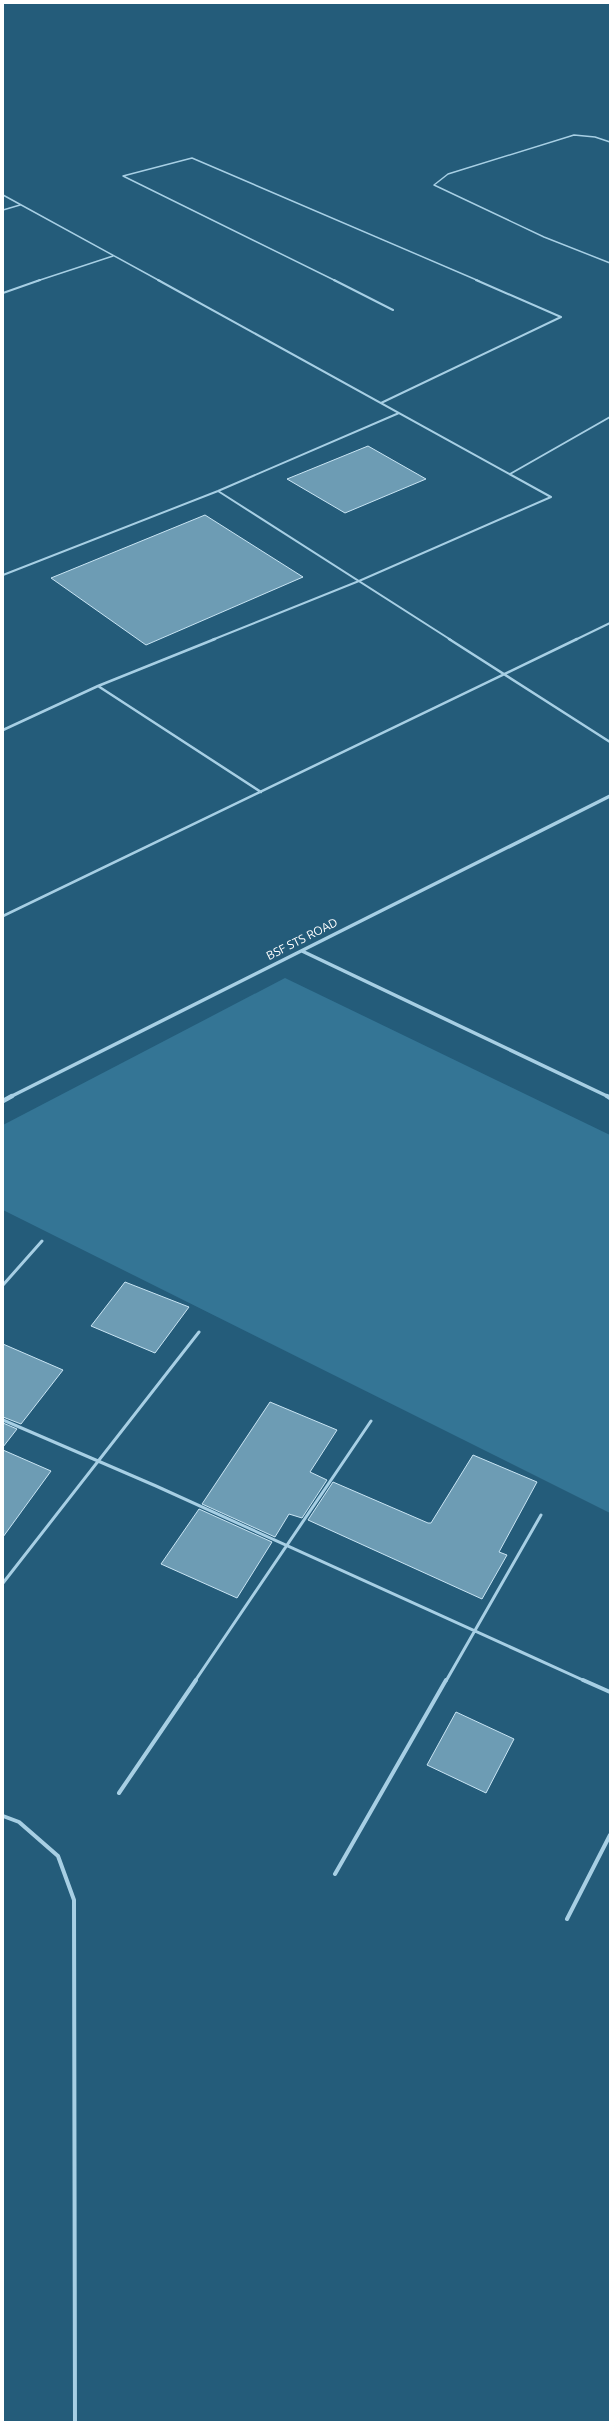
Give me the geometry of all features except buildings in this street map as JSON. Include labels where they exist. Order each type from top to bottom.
[{"type":"street","name":"BSF STS ROAD","points":[[3,1101],[610,796]]},
{"type":"street","points":[[302,951],[610,1098]]},
{"type":"lane","points":[[610,142],[595,137],[574,135],[448,174],[434,185],[544,237],[610,263]]},
{"type":"lane","points":[[381,403],[561,317],[192,158],[123,176],[393,310]]},
{"type":"lane","points":[[3,195],[551,497],[359,581],[98,686],[3,730]]},
{"type":"lane","points":[[3,210],[20,205]]},
{"type":"lane","points":[[3,293],[113,256]]},
{"type":"lane","points":[[3,575],[218,491],[399,413]]},
{"type":"lane","points":[[510,474],[610,417]]},
{"type":"lane","points":[[218,491],[610,742]]},
{"type":"lane","points":[[3,916],[610,623]]},
{"type":"lane","points":[[98,686],[261,792]]},
{"type":"lane","points":[[3,1286],[42,1241]]},
{"type":"lane","points":[[3,1583],[199,1332]]},
{"type":"lane","points":[[3,1420],[98,1460],[289,1545],[472,1632],[610,1692]]},
{"type":"lane","points":[[119,1793],[289,1545],[371,1421]]},
{"type":"lane","points":[[335,1874],[472,1632],[541,1515]]},
{"type":"lane","points":[[3,1816],[19,1822],[58,1856],[74,1900],[75,2422]]},
{"type":"lane","points":[[567,1919],[610,1834]]},
{"type":"shaded area","points":[[285,978],[610,1135],[610,1513],[3,1210],[3,1125]]}]
